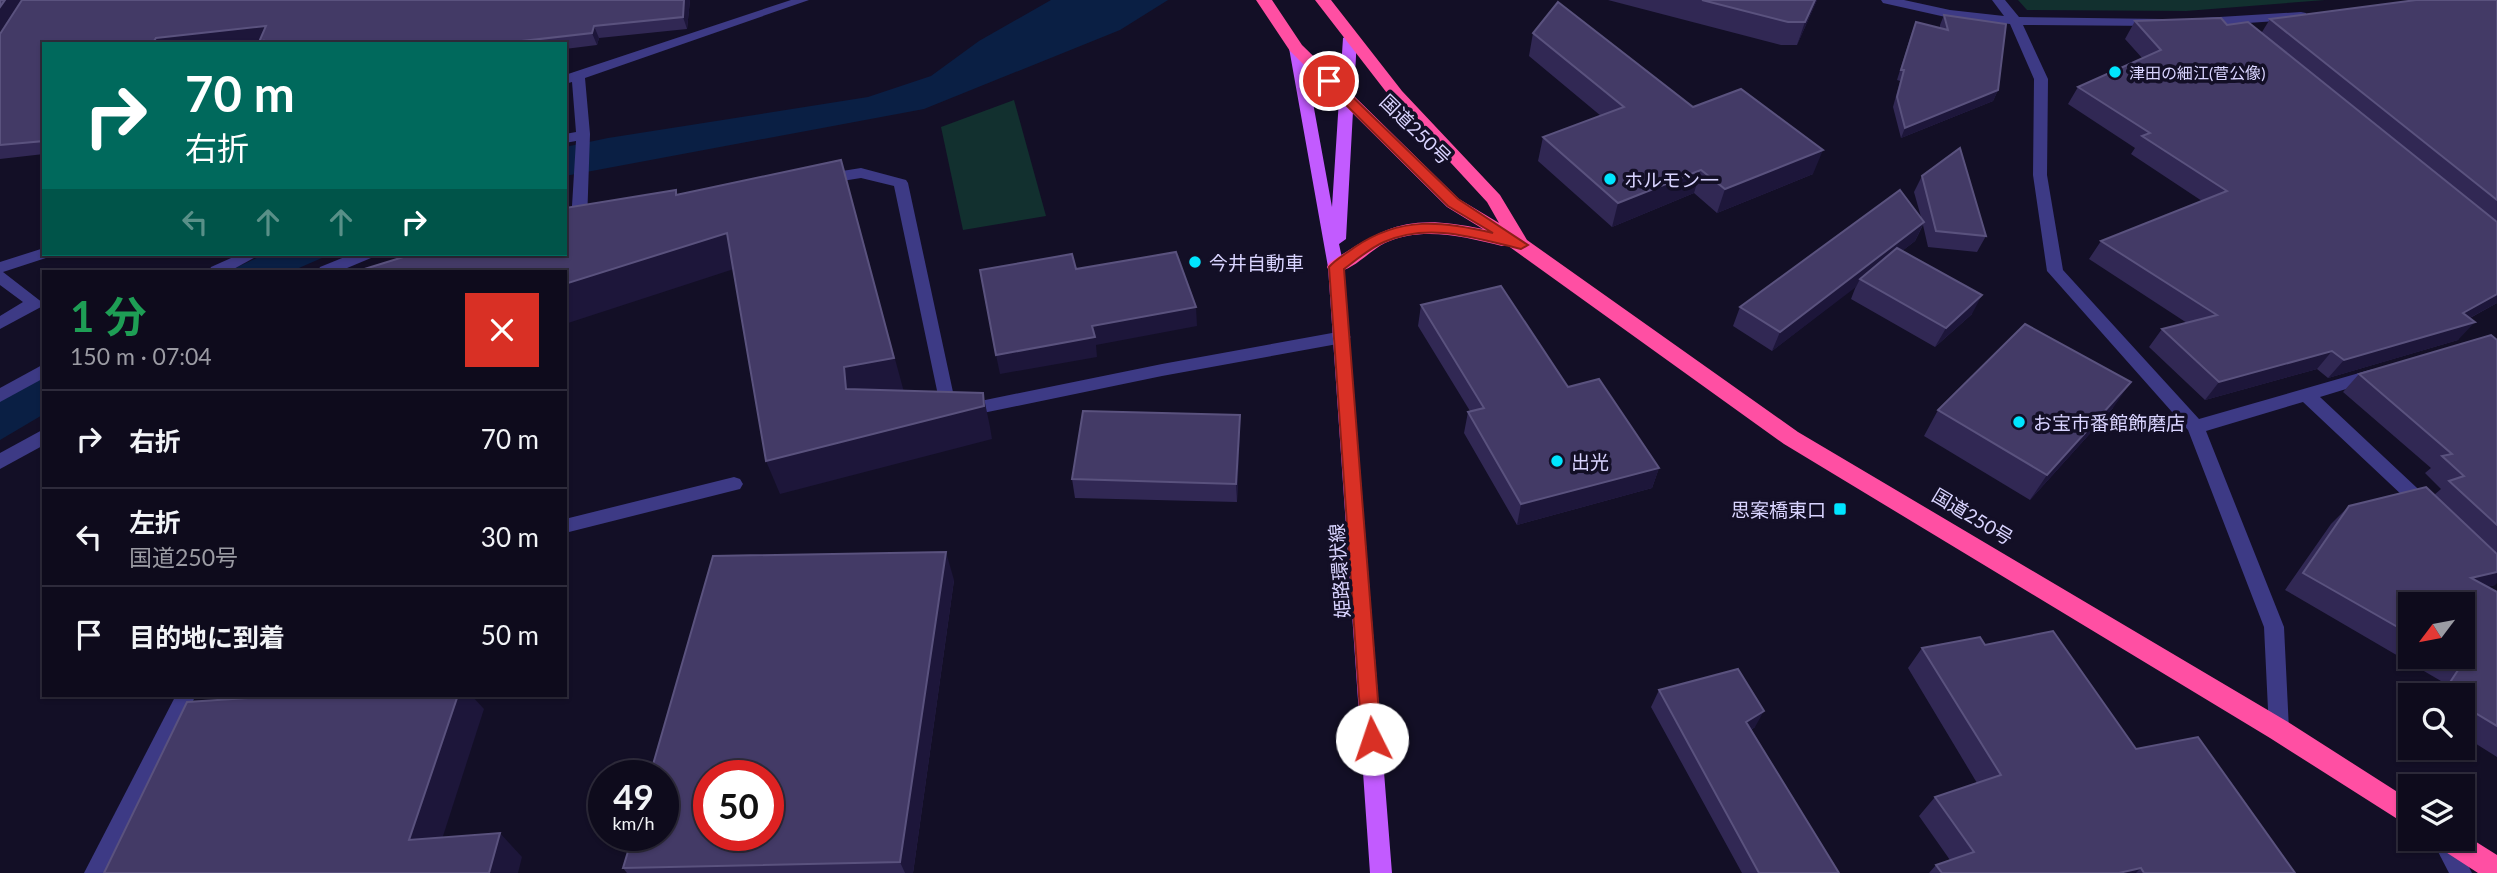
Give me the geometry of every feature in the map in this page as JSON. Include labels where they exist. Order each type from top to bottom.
[{"type":"highway","name":"国道250号","points":[[1264,0],[1296,48],[1453,202],[1521,245],[1791,439],[2279,730],[2398,806]]},
{"type":"highway","name":"国道250号","points":[[1323,0],[1396,94],[1494,199],[1521,245]]},
{"type":"highway","points":[[1336,267],[1378,239],[1421,227],[1454,229],[1521,245]]},
{"type":"highway","points":[[2466,851],[2497,870]]},
{"type":"main road","name":"姫路環状線","points":[[1336,267],[1350,38]]},
{"type":"main road","name":"姫路環状線","points":[[1296,48],[1336,267],[1381,873]]},
{"type":"street","points":[[579,223],[583,134],[571,78],[803,0]]},
{"type":"street","points":[[1887,0],[1950,14],[2015,21],[2181,22],[2233,26],[2319,15]]},
{"type":"street","points":[[1998,0],[2015,21],[2041,79],[2040,175],[2055,271],[2196,427],[2274,626],[2279,730]]},
{"type":"street","points":[[567,138],[583,134]]},
{"type":"street","points":[[808,182],[861,173],[901,183],[949,414],[1162,370],[1343,337]]},
{"type":"street","points":[[0,268],[42,254]]},
{"type":"street","points":[[219,270],[249,256]]},
{"type":"street","points":[[328,270],[361,256]]},
{"type":"street","points":[[0,277],[35,303],[0,323]]},
{"type":"street","points":[[2196,427],[2396,368]]},
{"type":"street","points":[[0,396],[42,371]]},
{"type":"street","points":[[2307,395],[2437,518]]},
{"type":"street","points":[[0,462],[42,437]]},
{"type":"street","points":[[567,526],[734,484]]},
{"type":"street","points":[[95,873],[185,697]]},
{"type":"street","points":[[2450,851],[2461,873]]},
{"type":"green space","points":[[2018,0],[2325,0],[2186,11],[2027,10]]},
{"type":"green space","points":[[1014,100],[1046,216],[963,230],[941,127]]},
{"type":"water","points":[[1051,0],[1168,0],[1120,30],[924,109],[567,176],[567,147],[868,97],[931,76],[979,41]]},
{"type":"water","points":[[261,256],[326,256],[294,270],[231,270]]},
{"type":"water","points":[[42,376],[42,415],[0,440],[0,400]]},
{"type":"building","points":[[22,0],[684,0],[683,17],[594,26],[592,33],[513,42],[259,42],[266,26],[156,38],[153,42],[42,42],[42,141],[0,145],[0,34]]},
{"type":"building","points":[[1702,0],[1815,0],[1805,22],[1788,22]]},
{"type":"building","points":[[2416,0],[2497,0],[2497,200],[2270,19]]},
{"type":"building","points":[[1558,2],[1693,107],[1741,89],[1823,150],[1725,189],[1701,170],[1618,203],[1543,137],[1624,107],[1533,33]]},
{"type":"building","points":[[1944,15],[2006,24],[1998,90],[1905,128],[1897,97],[1904,70],[1901,70],[1916,22],[1948,30]]},
{"type":"building","points":[[2221,18],[2227,25],[2248,22],[2497,222],[2497,294],[2463,313],[2475,322],[2344,360],[2332,351],[2219,382],[2162,329],[2217,315],[2101,241],[2227,191],[2142,136],[2150,133],[2078,87],[2161,50],[2135,21]]},
{"type":"building","points":[[1960,148],[1986,236],[1936,231],[1922,176]]},
{"type":"building","points":[[841,160],[894,358],[844,367],[846,389],[983,393],[984,406],[766,461],[727,233],[567,283],[567,270],[361,270],[407,256],[567,256],[567,208],[676,190],[676,195]]},
{"type":"building","points":[[1900,190],[1924,222],[1780,332],[1740,307]]},
{"type":"building","points":[[1897,248],[1982,295],[1946,328],[1860,279]]},
{"type":"building","points":[[1176,252],[1196,307],[1092,326],[1095,337],[996,355],[980,270],[1072,254],[1076,269]]},
{"type":"building","points":[[1501,286],[1568,387],[1599,379],[1659,468],[1521,504],[1468,412],[1484,408],[1421,305]]},
{"type":"building","name":"お宝市番館飾磨店","points":[[2025,324],[2131,382],[2047,475],[1938,410]]},
{"type":"building","points":[[2491,335],[2497,340],[2497,525],[2449,481],[2464,476],[2442,456],[2452,454],[2359,374]]},
{"type":"building","points":[[1083,411],[1240,415],[1236,484],[1072,479]]},
{"type":"building","points":[[2426,487],[2497,554],[2497,572],[2471,578],[2497,592],[2497,726],[2475,713],[2475,683],[2450,683],[2459,669],[2475,669],[2475,592],[2398,592],[2398,627],[2303,573],[2349,506]]},
{"type":"building","points":[[946,552],[900,862],[623,868],[628,851],[679,851],[679,760],[654,760],[713,556]]},
{"type":"building","points":[[2053,631],[2136,749],[2198,737],[2295,873],[2144,873],[2141,868],[2119,873],[1942,873],[1936,865],[1974,852],[1935,797],[2001,775],[1922,648],[1980,637],[1985,645]]},
{"type":"building","points":[[1738,669],[1764,711],[1746,722],[1839,873],[1759,873],[1659,690]]},
{"type":"building","points":[[264,697],[457,697],[409,840],[500,833],[489,873],[104,873],[187,702]]},
{"type":"place","name":"津田の細江(菅公像)","points":[[2115,72]]},
{"type":"place","name":"ホルモン一","points":[[1610,179]]},
{"type":"place","name":"今井自動車","points":[[1195,262]]},
{"type":"place","name":"お宝市番館飾磨店","points":[[2019,422]]},
{"type":"place","name":"出光","points":[[1557,461]]},
{"type":"place","name":"思案橋東口","points":[[1840,509]]},
{"type":"route","points":[[1329,81],[1453,202],[1521,245],[1454,229],[1421,227],[1378,239],[1336,267],[1372,739]]}]
